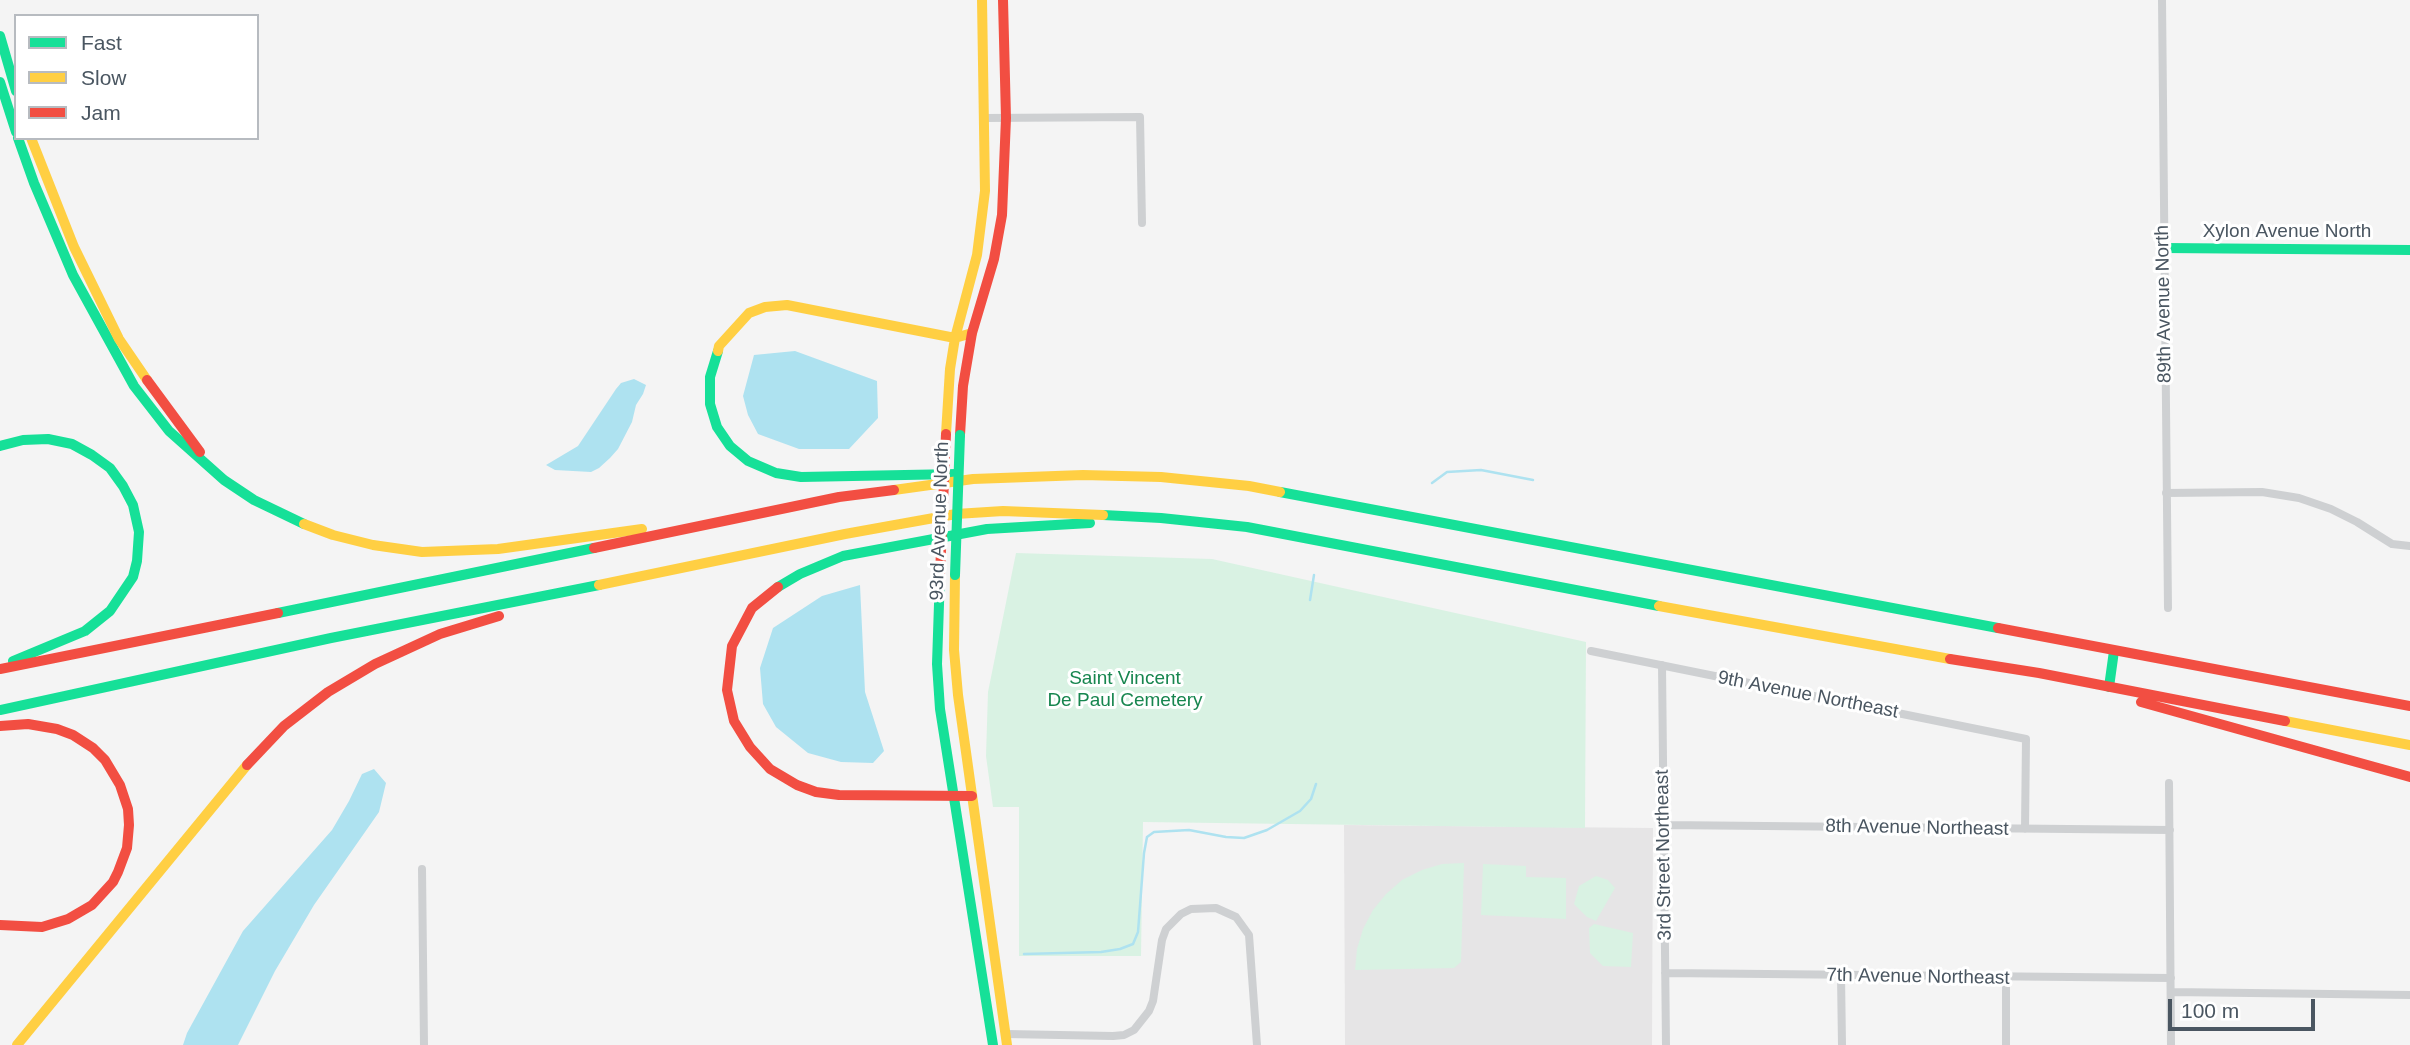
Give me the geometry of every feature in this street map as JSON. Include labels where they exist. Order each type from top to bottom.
[{"type":"main road","name":"93rd Avenue North","points":[[982,0],[985,191],[981,232],[955,338],[948,381],[938,637],[939,698],[993,1045]]},
{"type":"main road","name":"93rd Avenue North","points":[[1003,0],[1006,118],[1002,215],[994,259],[972,333],[963,386],[955,575],[955,661],[1006,1040]]},
{"type":"main road","points":[[0,36],[14,84]]},
{"type":"main road","points":[[0,82],[14,126]]},
{"type":"main road","points":[[19,140],[64,254],[90,310],[121,365],[169,430],[212,471],[254,500],[311,527],[363,543],[422,552],[498,549],[723,521]]},
{"type":"main road","points":[[32,140],[74,247],[119,339],[212,471]]},
{"type":"main road","name":"Xylon Avenue North","points":[[2164,248],[2410,250]]},
{"type":"main road","points":[[972,333],[955,338],[787,304],[765,307],[749,313],[719,346],[710,377],[710,404],[717,427],[730,446],[748,461],[776,473],[801,477],[940,472],[1001,477]]},
{"type":"main road","points":[[0,446],[23,440],[48,439],[72,444],[92,455],[110,468],[123,486],[133,505],[139,531],[133,577],[110,611],[85,631],[0,668]]},
{"type":"main road","points":[[0,668],[866,493],[1001,477],[1083,475],[1161,477],[1250,486],[2410,706]]},
{"type":"main road","points":[[0,710],[331,638],[658,574],[845,534],[956,514],[1003,511],[1161,518],[1247,527],[1847,642],[2039,673],[2410,745]]},
{"type":"main road","points":[[972,796],[839,795],[816,792],[797,785],[770,769],[750,747],[734,721],[727,690],[732,646],[752,608],[771,590],[843,556],[987,529],[1161,518]]},
{"type":"main road","points":[[17,1045],[250,761],[305,709],[366,669],[440,634],[486,619],[658,574]]},
{"type":"main road","points":[[2109,687],[2114,650]]},
{"type":"main road","points":[[2039,673],[2410,777]]},
{"type":"main road","points":[[0,726],[28,724],[57,729],[73,735],[93,748],[120,785],[128,809],[129,825],[127,848],[118,872],[113,882],[92,905],[68,919],[42,927],[0,925]]},
{"type":"street","name":"89th Avenue North","points":[[2162,0],[2168,608]]},
{"type":"street","points":[[985,118],[1140,117],[1142,223]]},
{"type":"street","points":[[2166,493],[2262,492],[2299,498],[2343,514],[2392,544],[2410,546]]},
{"type":"street","name":"9th Avenue Northeast","points":[[1591,650],[2026,739],[2025,829]]},
{"type":"street","name":"3rd Street Northeast","points":[[1662,666],[1666,1045]]},
{"type":"street","points":[[2169,783],[2171,1045]]},
{"type":"street","name":"8th Avenue Northeast","points":[[1664,825],[2170,830]]},
{"type":"street","points":[[422,869],[424,1045]]},
{"type":"street","points":[[1006,1040],[1113,1036],[1134,1030],[1149,1011],[1153,1000],[1166,929],[1181,914],[1192,909],[1216,908],[1236,917],[1249,935],[1257,1045]]},
{"type":"street","name":"7th Avenue Northeast","points":[[1665,973],[2171,978]]},
{"type":"street","points":[[1842,975],[1842,1045]]},
{"type":"street","points":[[2006,978],[2006,1045]]},
{"type":"street","points":[[2171,992],[2410,995]]},
{"type":"shaded area","points":[[1344,825],[1653,828],[1652,1045],[1345,1045]]},
{"type":"green space","name":"Saint Vincent De Paul Cemetery","points":[[1016,553],[1212,559],[1586,642],[1585,828],[1143,822],[1141,956],[1019,956],[1019,807],[993,807],[986,756],[988,692]]},
{"type":"green space","points":[[1464,863],[1461,962],[1454,968],[1355,970],[1363,929],[1386,894],[1402,880],[1422,870],[1442,864]]},
{"type":"green space","points":[[1483,864],[1526,866],[1526,877],[1566,878],[1566,919],[1481,915]]},
{"type":"green space","points":[[1596,876],[1608,880],[1615,888],[1596,921],[1587,917],[1574,904],[1579,886]]},
{"type":"green space","points":[[1594,924],[1633,933],[1631,967],[1603,966],[1590,953],[1589,928]]},
{"type":"water","points":[[795,351],[877,381],[878,418],[849,449],[799,449],[758,434],[748,415],[743,396],[754,355]]},
{"type":"water","points":[[634,379],[646,385],[636,405],[632,422],[618,449],[610,458],[591,472],[555,470],[546,465],[578,446],[621,383]]},
{"type":"water","points":[[860,585],[865,692],[884,751],[873,763],[841,762],[808,753],[776,727],[763,704],[760,668],[773,628],[822,596]]},
{"type":"water","points":[[374,769],[386,783],[379,812],[314,905],[275,971],[238,1045],[183,1045],[243,931],[332,830],[362,774]]},
{"type":"waterway","points":[[1432,483],[1447,472],[1481,470],[1533,480]]},
{"type":"waterway","points":[[1310,600],[1314,575]]},
{"type":"waterway","points":[[1024,954],[1101,952],[1133,944],[1138,932],[1147,837],[1154,832],[1189,830],[1244,838],[1267,830],[1300,811],[1311,799],[1316,784]]},
{"type":"traffic: fast","points":[[0,36],[14,84]]},
{"type":"traffic: fast","points":[[0,82],[14,126]]},
{"type":"traffic: fast","points":[[19,140],[73,275],[134,386],[169,431],[224,480],[254,500],[304,524]]},
{"type":"traffic: fast","points":[[2164,248],[2410,250]]},
{"type":"traffic: fast","points":[[718,351],[710,377],[710,404],[717,427],[730,446],[748,461],[776,473],[801,477],[957,474]]},
{"type":"traffic: fast","points":[[955,575],[960,435]]},
{"type":"traffic: fast","points":[[0,446],[23,440],[48,439],[72,444],[92,455],[110,468],[123,486],[133,505],[139,532],[133,577],[110,611],[85,631],[13,661]]},
{"type":"traffic: fast","points":[[1280,492],[1998,628]]},
{"type":"traffic: fast","points":[[1103,515],[1247,527],[1659,606]]},
{"type":"traffic: fast","points":[[778,587],[800,574],[843,556],[987,529],[1090,523]]},
{"type":"traffic: fast","points":[[278,613],[594,548]]},
{"type":"traffic: fast","points":[[940,574],[937,664],[940,709],[993,1045]]},
{"type":"traffic: fast","points":[[0,710],[331,638],[599,585]]},
{"type":"traffic: fast","points":[[2109,687],[2114,651]]},
{"type":"traffic: slow","points":[[946,434],[950,369],[955,338],[977,255],[985,191],[982,0]]},
{"type":"traffic: slow","points":[[32,140],[74,247],[119,339],[147,380]]},
{"type":"traffic: slow","points":[[718,351],[719,346],[749,313],[765,307],[787,305],[955,338],[972,333]]},
{"type":"traffic: slow","points":[[894,490],[973,479],[1083,475],[1161,477],[1280,492]]},
{"type":"traffic: slow","points":[[599,585],[956,514],[1003,511],[1103,515]]},
{"type":"traffic: slow","points":[[304,524],[373,545],[422,552],[498,549],[642,529]]},
{"type":"traffic: slow","points":[[955,575],[954,650],[958,695],[1007,1045]]},
{"type":"traffic: slow","points":[[1659,606],[1950,659]]},
{"type":"traffic: slow","points":[[2285,721],[2410,745]]},
{"type":"traffic: slow","points":[[17,1045],[247,765]]},
{"type":"traffic: jam","points":[[960,435],[963,386],[972,333],[994,259],[1002,215],[1006,118],[1003,0]]},
{"type":"traffic: jam","points":[[147,380],[200,452]]},
{"type":"traffic: jam","points":[[940,574],[946,434]]},
{"type":"traffic: jam","points":[[594,548],[839,497],[894,490]]},
{"type":"traffic: jam","points":[[778,587],[752,608],[732,646],[727,690],[734,721],[750,747],[770,769],[797,785],[816,792],[839,795],[972,796]]},
{"type":"traffic: jam","points":[[0,669],[278,613]]},
{"type":"traffic: jam","points":[[247,765],[284,726],[328,692],[375,664],[440,634],[499,616]]},
{"type":"traffic: jam","points":[[1998,628],[2410,706]]},
{"type":"traffic: jam","points":[[1950,659],[2039,673],[2285,721]]},
{"type":"traffic: jam","points":[[2141,702],[2410,777]]},
{"type":"traffic: jam","points":[[0,726],[28,724],[57,729],[73,735],[93,748],[105,760],[120,785],[128,809],[129,825],[127,848],[118,872],[113,882],[92,905],[68,919],[42,927],[0,925]]}]
